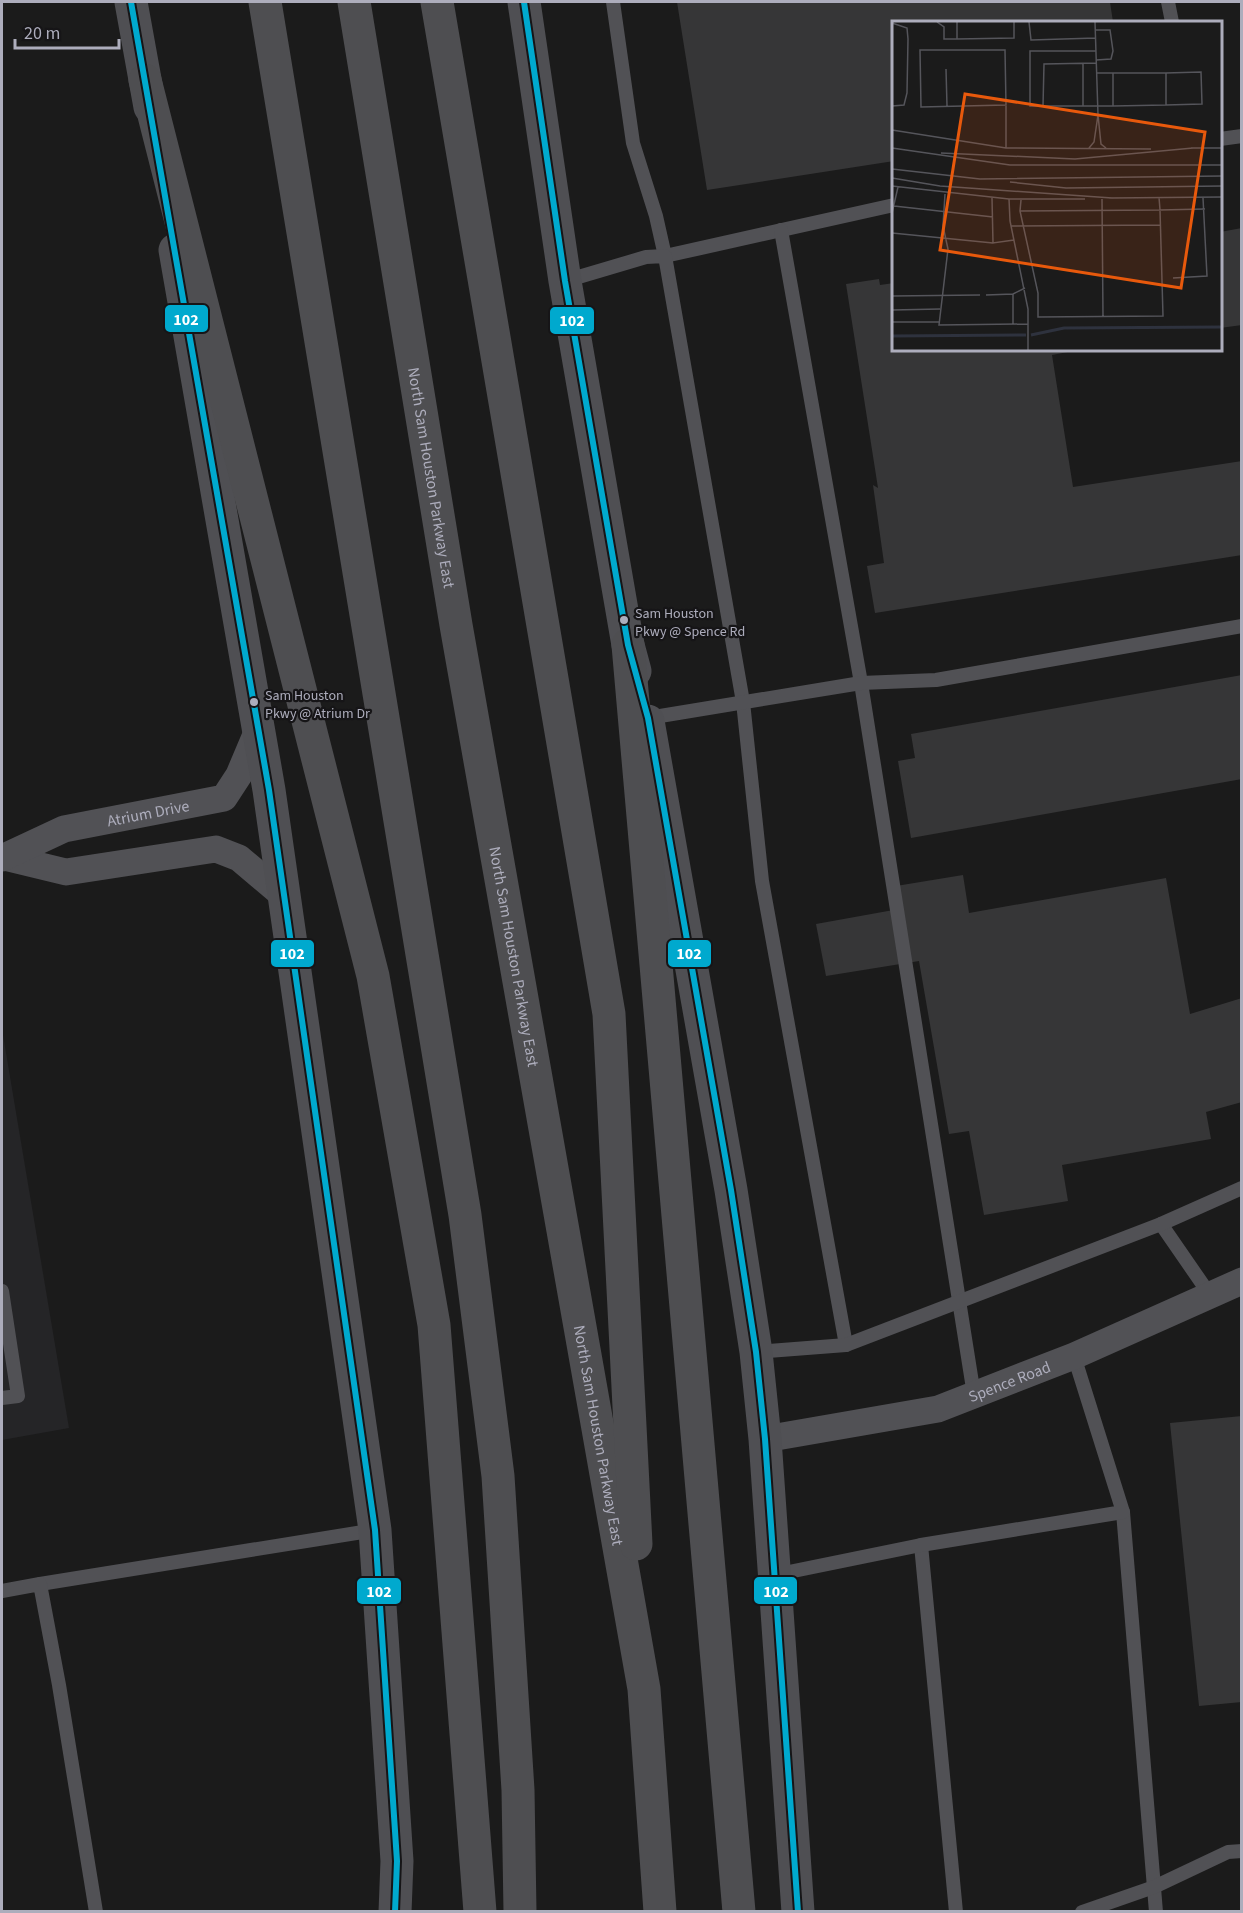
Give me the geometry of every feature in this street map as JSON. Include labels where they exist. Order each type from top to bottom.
[{"type":"highway","points":[[265,2],[467,1226],[498,1476],[518,1790],[520,1911]]},
{"type":"highway","name":"North Sam Houston Parkway East","points":[[354,2],[456,625],[644,1689],[660,1911]]},
{"type":"highway","points":[[437,2],[609,1014],[644,1689]]},
{"type":"highway","points":[[145,80],[373,976],[434,1325],[480,1911]]},
{"type":"highway","points":[[628,645],[739,1911]]},
{"type":"main road","points":[[131,2],[258,730],[375,1530],[397,1861],[395,1911]]},
{"type":"main road","points":[[524,2],[565,281],[628,645],[648,718],[731,1190],[756,1352],[765,1439],[798,1911]]},
{"type":"street","name":"Atrium Drive","points":[[3,857],[64,829],[224,798],[239,775],[258,730]]},
{"type":"street","name":"Atrium Drive","points":[[3,857],[66,872],[216,849],[238,858],[284,896]]},
{"type":"street","name":"Spence Road","points":[[765,1439],[938,1409],[1074,1356],[1242,1281]]},
{"type":"lane","points":[[613,2],[633,143],[656,216],[665,256],[743,702],[762,881],[846,1346]]},
{"type":"lane","points":[[1168,2],[1172,21]]},
{"type":"lane","points":[[1222,139],[1242,136]]},
{"type":"lane","points":[[565,281],[646,257],[665,256],[892,205]]},
{"type":"lane","points":[[781,230],[861,683],[974,1395]]},
{"type":"lane","points":[[648,718],[861,683],[936,680],[1242,626]]},
{"type":"lane","points":[[756,1352],[846,1346],[1161,1224],[1242,1188]]},
{"type":"lane","points":[[1161,1224],[1210,1295]]},
{"type":"lane","points":[[2,1291],[18,1396],[2,1398]]},
{"type":"lane","points":[[1074,1356],[1123,1512],[1156,1911]]},
{"type":"lane","points":[[774,1575],[921,1545],[1123,1512]]},
{"type":"lane","points":[[2,1591],[375,1530]]},
{"type":"lane","points":[[921,1545],[956,1911]]},
{"type":"lane","points":[[40,1584],[96,1911]]},
{"type":"lane","points":[[1082,1911],[1154,1887],[1228,1852],[1242,1851]]},
{"type":"shaded area","points":[[2,1029],[69,1428],[2,1440]]},
{"type":"building","points":[[677,2],[1110,2],[1113,21],[892,21],[892,161],[707,190]]},
{"type":"building","points":[[1242,228],[1242,325],[1222,328],[1222,232]]},
{"type":"building","points":[[879,279],[880,285],[892,283],[892,351],[1073,351],[1052,355],[1073,487],[1242,461],[1242,555],[875,613],[867,566],[884,563],[873,485],[878,488],[846,284]]},
{"type":"building","points":[[1242,675],[1242,779],[911,838],[898,761],[915,758],[911,734]]},
{"type":"building","points":[[963,875],[969,913],[1166,878],[1190,1014],[1242,998],[1242,1102],[1206,1112],[1211,1139],[1062,1165],[1068,1201],[984,1215],[969,1131],[949,1134],[919,961],[826,976],[816,924],[899,909],[896,886]]},
{"type":"building","points":[[1242,1416],[1242,1702],[1199,1706],[1170,1423]]},
{"type":"transit line","name":"102","points":[[131,2],[269,790],[375,1530],[397,1861],[395,1912]]},
{"type":"transit line","name":"102","points":[[524,2],[565,281],[628,645],[648,718],[731,1190],[756,1352],[765,1439],[798,1912]]},
{"type":"place","name":"Sam Houston Pkwy @ Spence Rd","points":[[624,620]]},
{"type":"place","name":"Sam Houston Pkwy @ Atrium Dr","points":[[254,702]]}]
